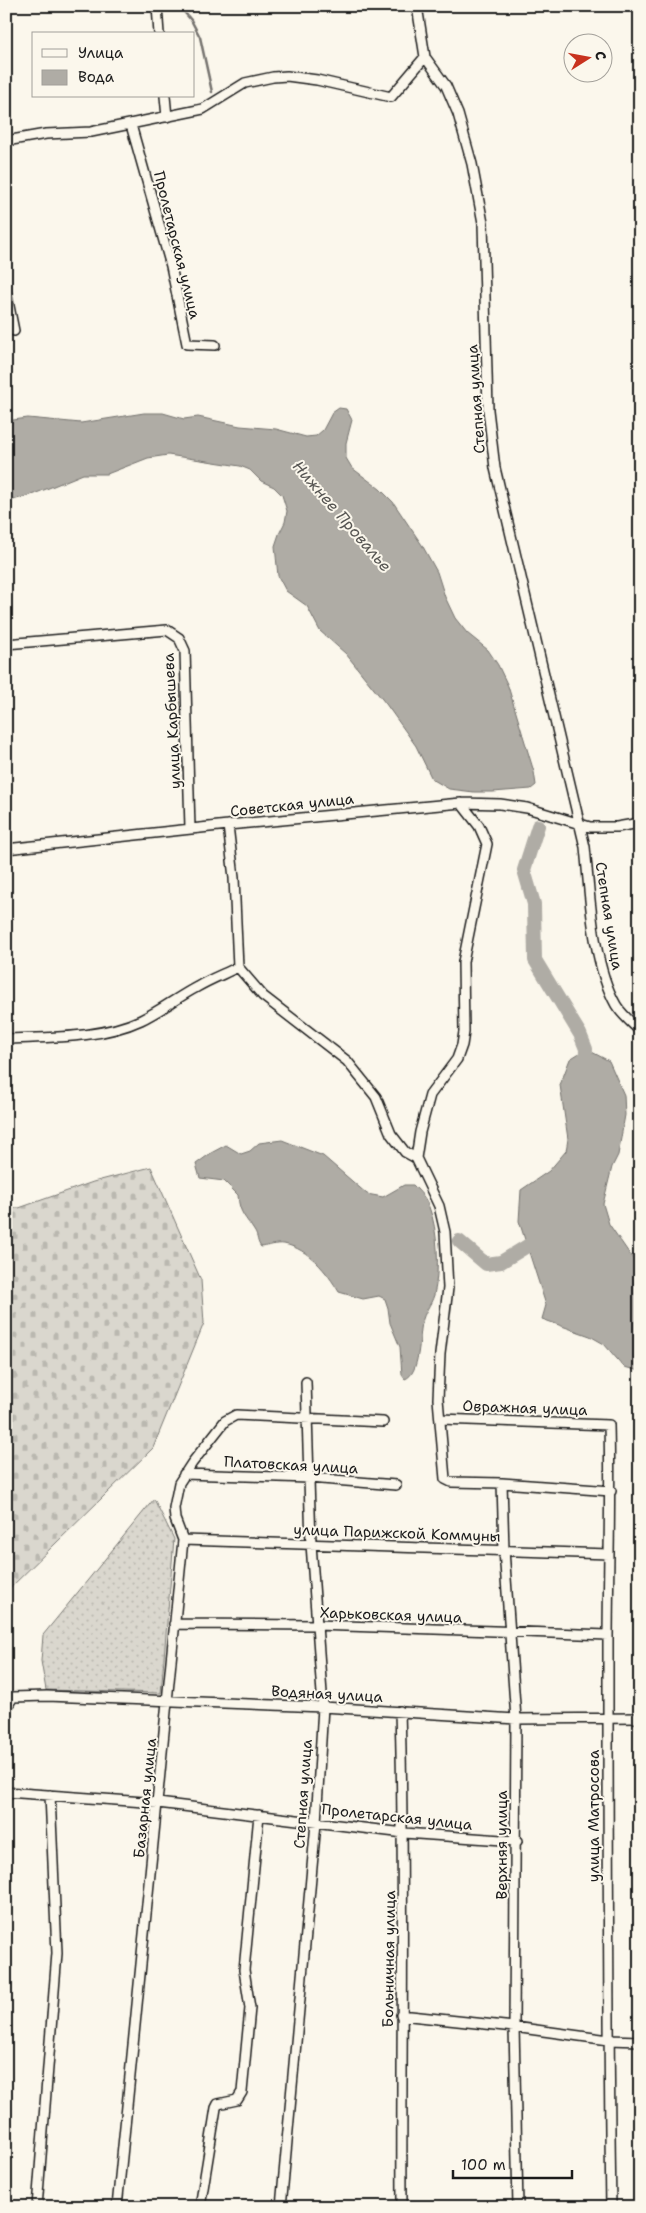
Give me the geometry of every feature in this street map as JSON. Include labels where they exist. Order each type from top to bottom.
[{"type":"street","points":[[157,6],[159,32]]},
{"type":"street","name":"Степная улица","points":[[417,6],[425,57],[446,86],[458,114],[479,194],[483,224],[488,410],[495,468],[585,847],[591,908],[604,977],[618,1008],[640,1031]]},
{"type":"street","points":[[6,141],[46,134],[91,132],[203,109],[245,83],[264,78],[287,76],[317,80],[392,97],[425,57]]},
{"type":"street","points":[[165,98],[167,117]]},
{"type":"street","name":"Пролетарская улица","points":[[131,125],[171,266],[187,344],[215,345]]},
{"type":"street","points":[[6,291],[14,331]]},
{"type":"street","name":"улица Карбышева","points":[[6,644],[167,630],[179,638],[185,651],[190,829]]},
{"type":"street","points":[[461,803],[479,826],[487,844],[463,962],[464,1032],[457,1060],[430,1096],[420,1132],[416,1158],[439,1206],[445,1240],[448,1288],[440,1354],[438,1399],[445,1479],[451,1482],[502,1483],[611,1491]]},
{"type":"street","name":"Советская улица","points":[[6,849],[228,825],[461,803],[500,804],[527,808],[580,824]]},
{"type":"street","points":[[580,824],[602,828],[640,823]]},
{"type":"street","points":[[228,825],[234,878],[238,967],[263,996],[347,1061],[376,1097],[388,1128],[398,1143],[405,1152],[416,1158]]},
{"type":"street","points":[[6,1039],[59,1037],[102,1032],[123,1027],[142,1020],[199,986],[238,967]]},
{"type":"street","name":"Степная улица","points":[[281,2207],[316,1822],[323,1707],[311,1544],[306,1382]]},
{"type":"street","name":"Базарная улица","points":[[117,2207],[183,1540],[175,1519],[176,1492],[184,1474],[225,1421],[236,1414],[308,1419]]},
{"type":"street","points":[[308,1419],[383,1422]]},
{"type":"street","name":"Овражная улица","points":[[440,1419],[609,1425]]},
{"type":"street","name":"улица Матросова","points":[[609,1425],[611,1491],[608,1635],[609,2040],[612,2207]]},
{"type":"street","name":"Платовская улица","points":[[184,1474],[309,1478],[396,1485]]},
{"type":"street","name":"Верхняя улица","points":[[502,1483],[504,1550],[516,1719],[517,1841],[514,2027],[518,2207]]},
{"type":"street","name":"улица Парижской Коммуны","points":[[183,1540],[609,1554]]},
{"type":"street","name":"Харьковская улица","points":[[174,1624],[316,1626],[608,1635]]},
{"type":"street","name":"Водяная улица","points":[[6,1708],[13,1697],[47,1696],[323,1707],[516,1719],[640,1718]]},
{"type":"street","name":"Больничная улица","points":[[400,1711],[404,1833],[401,2015],[402,2207]]},
{"type":"street","name":"Пролетарская улица","points":[[6,1792],[158,1803],[404,1833],[517,1841]]},
{"type":"street","points":[[37,2207],[57,1953],[50,1795]]},
{"type":"street","points":[[200,2207],[216,2108],[218,2104],[237,2100],[242,2092],[250,2008],[244,1970],[260,1815]]},
{"type":"street","points":[[401,2015],[514,2027],[609,2040],[640,2041]]},
{"type":"green space","points":[[151,1167],[201,1280],[204,1323],[153,1448],[6,1592],[6,1207],[19,1208],[93,1182]]},
{"type":"green space","points":[[154,1499],[174,1539],[161,1693],[46,1690],[41,1661],[43,1635]]},
{"type":"water","points":[[339,408],[346,409],[352,420],[346,443],[346,458],[352,468],[380,489],[393,502],[422,545],[437,572],[445,597],[455,618],[467,633],[488,650],[498,665],[508,686],[534,772],[536,785],[531,789],[474,792],[449,789],[432,779],[416,746],[386,704],[346,654],[320,631],[307,606],[286,591],[278,576],[275,546],[285,522],[287,511],[282,495],[274,487],[261,481],[250,470],[240,466],[168,455],[148,458],[107,474],[83,474],[34,494],[6,502],[6,421],[28,418],[81,423],[144,413],[163,413],[184,419],[198,417],[240,426],[276,429],[306,437],[316,436],[323,430],[332,413]]},
{"type":"water","points":[[586,1049],[609,1061],[624,1095],[625,1115],[618,1155],[612,1167],[603,1204],[609,1224],[640,1269],[640,1371],[624,1367],[604,1344],[590,1336],[542,1319],[546,1305],[519,1221],[521,1190],[549,1171],[566,1151],[568,1139],[560,1085],[570,1059]]},
{"type":"water","points":[[282,1140],[323,1156],[367,1194],[383,1197],[404,1185],[413,1185],[426,1201],[432,1216],[436,1238],[436,1285],[433,1299],[423,1319],[414,1370],[405,1379],[402,1375],[400,1347],[390,1323],[385,1299],[379,1296],[363,1299],[339,1292],[316,1262],[293,1247],[275,1244],[261,1247],[255,1232],[241,1211],[238,1195],[224,1181],[200,1178],[196,1164],[226,1145],[241,1154],[250,1151],[259,1143]]},
{"type":"waterway","points":[[179,6],[191,20],[200,37],[212,92]]},
{"type":"waterway","name":"Нижнее Провалье","points":[[538,826],[524,870],[534,904],[535,960],[580,1034],[586,1049],[585,1068]]},
{"type":"waterway","points":[[459,1241],[486,1264],[501,1262],[537,1240],[544,1238]]}]
